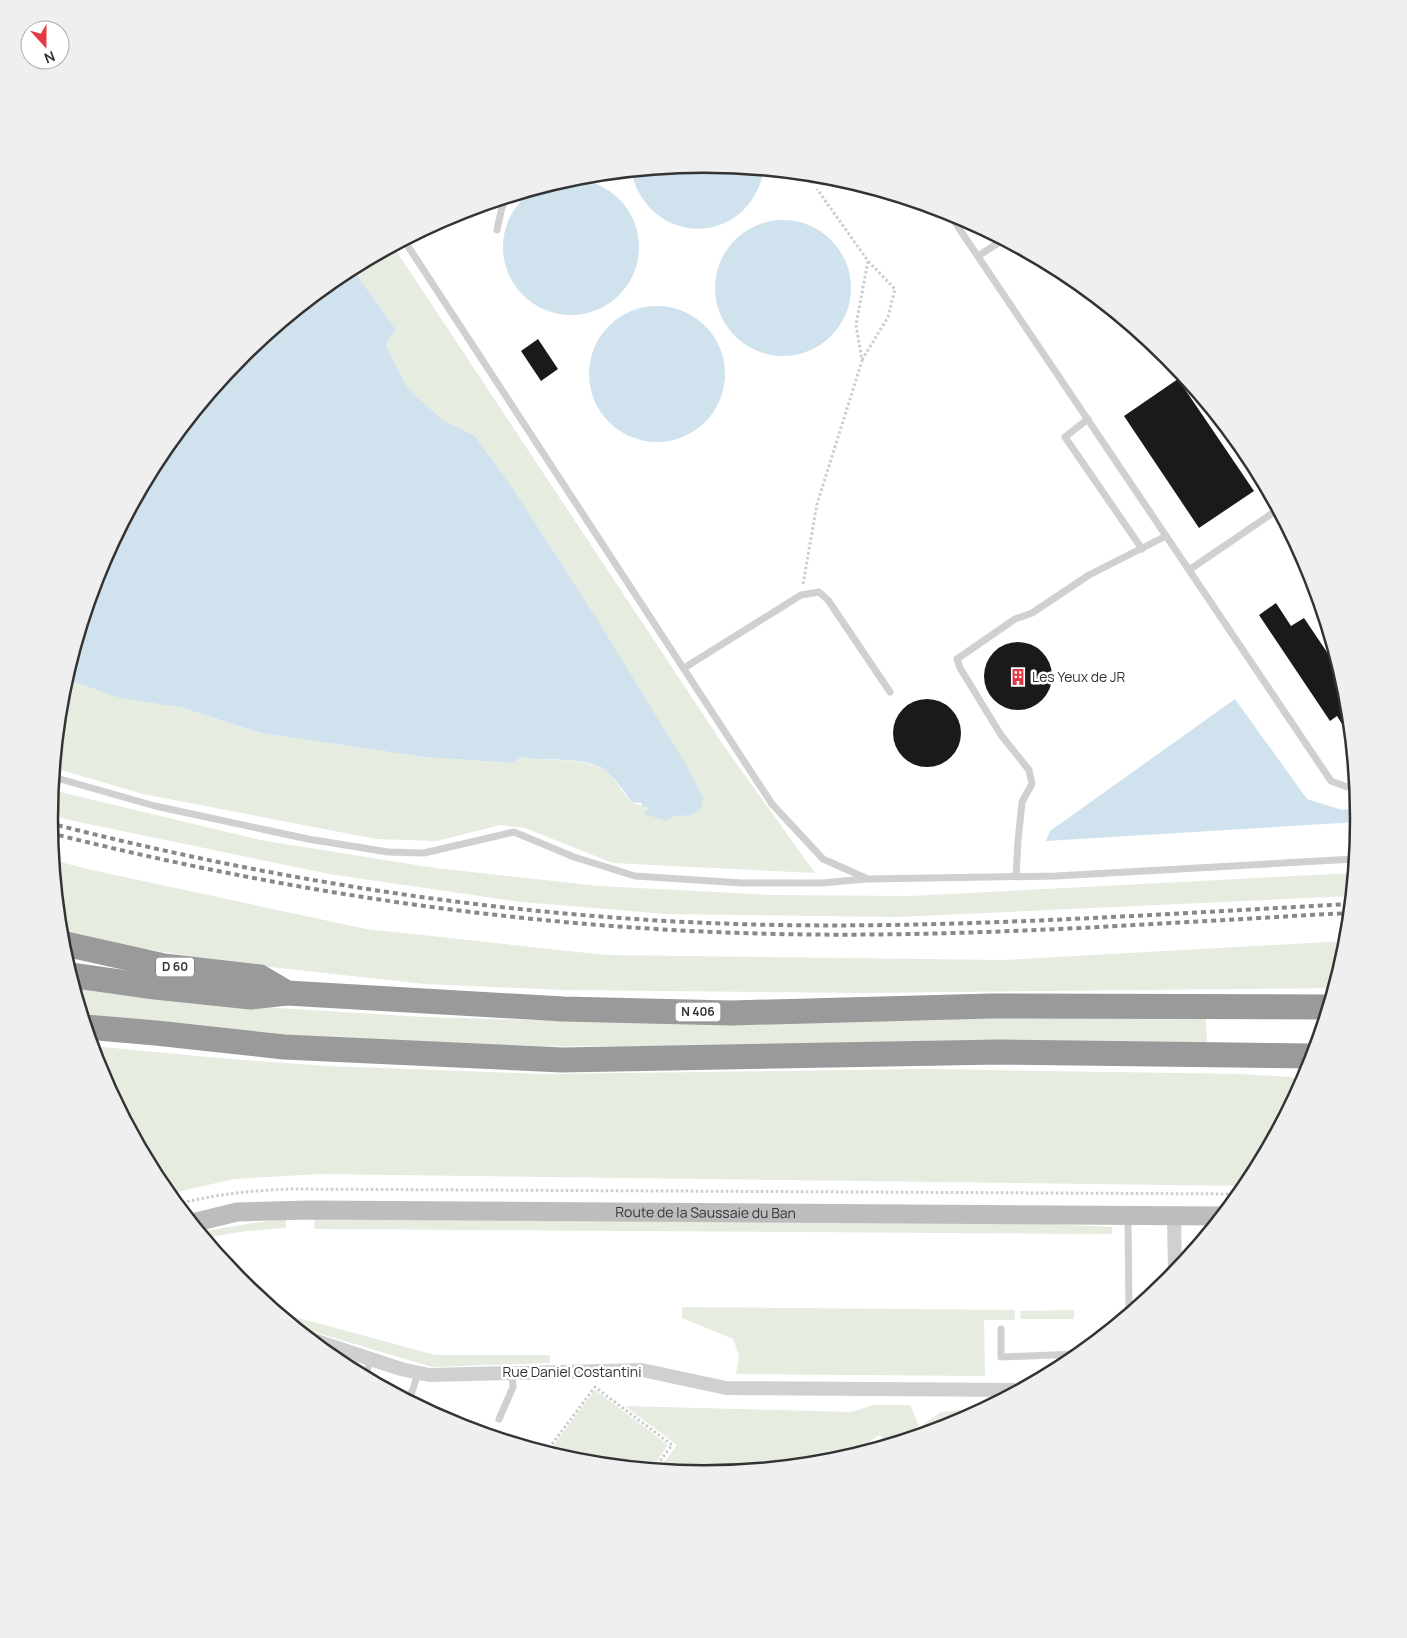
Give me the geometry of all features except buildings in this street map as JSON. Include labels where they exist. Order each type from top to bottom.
[{"type":"highway","name":"D 60","points":[[70,945],[164,966],[260,977],[287,993]]},
{"type":"highway","name":"N 406","points":[[78,976],[155,987],[251,997],[287,993],[563,1009],[721,1013],[991,1006],[1321,1006]]},
{"type":"highway","points":[[92,1028],[284,1047],[562,1060],[1000,1052],[1304,1056]]},
{"type":"main road","name":"Route de la Saussaie du Ban","points":[[199,1221],[237,1212],[309,1210],[1213,1216]]},
{"type":"street","points":[[1174,1216],[1175,1260]]},
{"type":"street","name":"Rue Daniel Costantini","points":[[330,1345],[402,1369],[428,1375],[642,1370],[726,1388],[1004,1390]]},
{"type":"lane","points":[[497,230],[504,205]]},
{"type":"lane","points":[[957,225],[1331,781],[1348,787]]},
{"type":"lane","points":[[978,256],[996,244]]},
{"type":"lane","points":[[408,246],[772,804],[823,859],[868,879]]},
{"type":"lane","points":[[1088,419],[1065,436],[1142,549]]},
{"type":"lane","points":[[1189,570],[1272,513]]},
{"type":"lane","points":[[1016,876],[1022,802],[1032,784],[1029,770],[1000,735],[960,668],[957,659],[1015,619],[1032,613],[1089,575],[1166,536]]},
{"type":"lane","points":[[684,668],[801,595],[819,592],[828,600],[890,692]]},
{"type":"lane","points":[[59,779],[155,806],[308,839],[388,852],[424,853],[514,832],[574,857],[635,876],[742,884],[868,879],[1056,876],[1348,859]]},
{"type":"lane","points":[[1128,1216],[1129,1305]]},
{"type":"lane","points":[[1001,1329],[1001,1357],[1064,1355]]},
{"type":"lane","points":[[367,1370],[371,1359]]},
{"type":"lane","points":[[498,1419],[513,1387],[512,1372]]},
{"type":"lane","points":[[410,1394],[418,1373]]},
{"type":"path","points":[[801,595],[816,504],[862,361],[888,317],[895,289],[868,261],[813,183]]},
{"type":"path","points":[[862,361],[856,325],[868,261]]},
{"type":"path","points":[[184,1202],[208,1196],[244,1191],[289,1189],[1229,1194]]},
{"type":"path","points":[[550,1446],[595,1387],[672,1445],[658,1464]]},
{"type":"shaded area","points":[[397,252],[724,746],[815,873],[613,863],[525,828],[500,825],[437,841],[376,839],[143,794],[60,770],[63,735],[73,682],[120,698],[183,708],[261,733],[423,757],[512,763],[522,757],[590,764],[599,767],[609,774],[633,802],[649,808],[645,814],[666,821],[673,817],[692,815],[595,616],[514,490],[474,435],[444,421],[408,389],[386,346],[391,335],[396,330],[357,275]]},
{"type":"shaded area","points":[[59,792],[260,840],[435,868],[599,886],[772,895],[910,896],[1347,873],[1345,896],[897,917],[666,914],[521,902],[329,874],[58,817]]},
{"type":"shaded area","points":[[59,862],[366,929],[606,955],[1004,960],[1338,941],[1326,988],[859,993],[565,990],[425,984],[225,962],[69,936]]},
{"type":"shaded area","points":[[81,989],[212,1004],[423,1017],[602,1022],[734,1018],[1206,1018],[1207,1043],[452,1047],[181,1028],[88,1014]]},
{"type":"shaded area","points":[[100,1047],[327,1066],[544,1074],[927,1069],[1241,1074],[1295,1077],[1263,1142],[1235,1186],[320,1174],[234,1179],[176,1192],[144,1142],[124,1105]]},
{"type":"shaded area","points":[[286,1219],[286,1228],[247,1231],[211,1237],[206,1231]]},
{"type":"shaded area","points":[[315,1219],[1027,1223],[1112,1227],[1112,1234],[314,1229]]},
{"type":"shaded area","points":[[682,1307],[1015,1310],[1015,1320],[984,1320],[985,1376],[736,1374],[739,1355],[733,1339],[682,1318]]},
{"type":"shaded area","points":[[1074,1310],[1074,1319],[1021,1319],[1020,1311]]},
{"type":"shaded area","points":[[291,1316],[435,1355],[550,1355],[550,1363],[432,1367],[308,1330]]},
{"type":"shaded area","points":[[595,1390],[668,1445],[655,1463],[577,1453],[552,1447]]},
{"type":"shaded area","points":[[873,1405],[910,1405],[919,1426],[910,1431],[884,1439],[879,1435],[866,1444],[830,1453],[746,1464],[663,1464],[677,1445],[625,1406],[852,1412]]},
{"type":"shaded area","points":[[964,1410],[917,1429],[941,1412]]},
{"type":"water","points":[[704,173],[762,176],[755,195],[740,213],[721,225],[699,229],[678,226],[658,215],[642,197],[633,177],[661,174]]},
{"type":"water","points":[[597,184],[619,199],[627,209],[634,221],[639,247],[634,273],[619,295],[597,310],[571,315],[545,310],[523,295],[508,273],[503,247],[505,234],[508,221],[523,199],[577,185]]},
{"type":"water","points":[[783,220],[809,225],[821,231],[831,240],[840,250],[846,262],[851,288],[846,314],[840,326],[831,336],[821,345],[809,351],[783,356],[757,351],[745,345],[735,336],[726,326],[720,314],[715,288],[720,262],[726,250],[735,240],[745,231],[757,225]]},
{"type":"water","points":[[357,275],[396,330],[391,335],[386,346],[408,389],[444,421],[474,435],[514,490],[595,616],[688,768],[703,798],[701,808],[692,815],[673,817],[666,821],[644,814],[649,808],[641,806],[642,803],[632,802],[609,773],[591,764],[572,760],[522,757],[512,763],[423,757],[261,733],[183,708],[120,698],[73,682],[92,611],[124,533],[144,496],[166,460],[191,426],[247,362],[310,306]]},
{"type":"water","points":[[657,306],[683,311],[695,317],[705,326],[714,336],[720,348],[725,374],[720,400],[714,412],[705,422],[695,431],[683,437],[657,442],[631,437],[619,431],[609,422],[600,412],[594,400],[589,374],[594,348],[600,336],[609,326],[619,317],[631,311]]},
{"type":"water","points":[[1235,699],[1307,799],[1342,810],[1350,809],[1350,822],[1046,841],[1050,831]]},
{"type":"railway","points":[[58,825],[139,845],[319,881],[502,907],[593,916],[686,922],[778,925],[921,924],[1064,919],[1344,904]]},
{"type":"railway","points":[[58,835],[230,873],[320,890],[411,904],[502,916],[686,931],[849,935],[921,934],[1064,929],[1342,913]]},
{"type":"place","name":"Les Yeux de JR","points":[[1018,677]]}]
